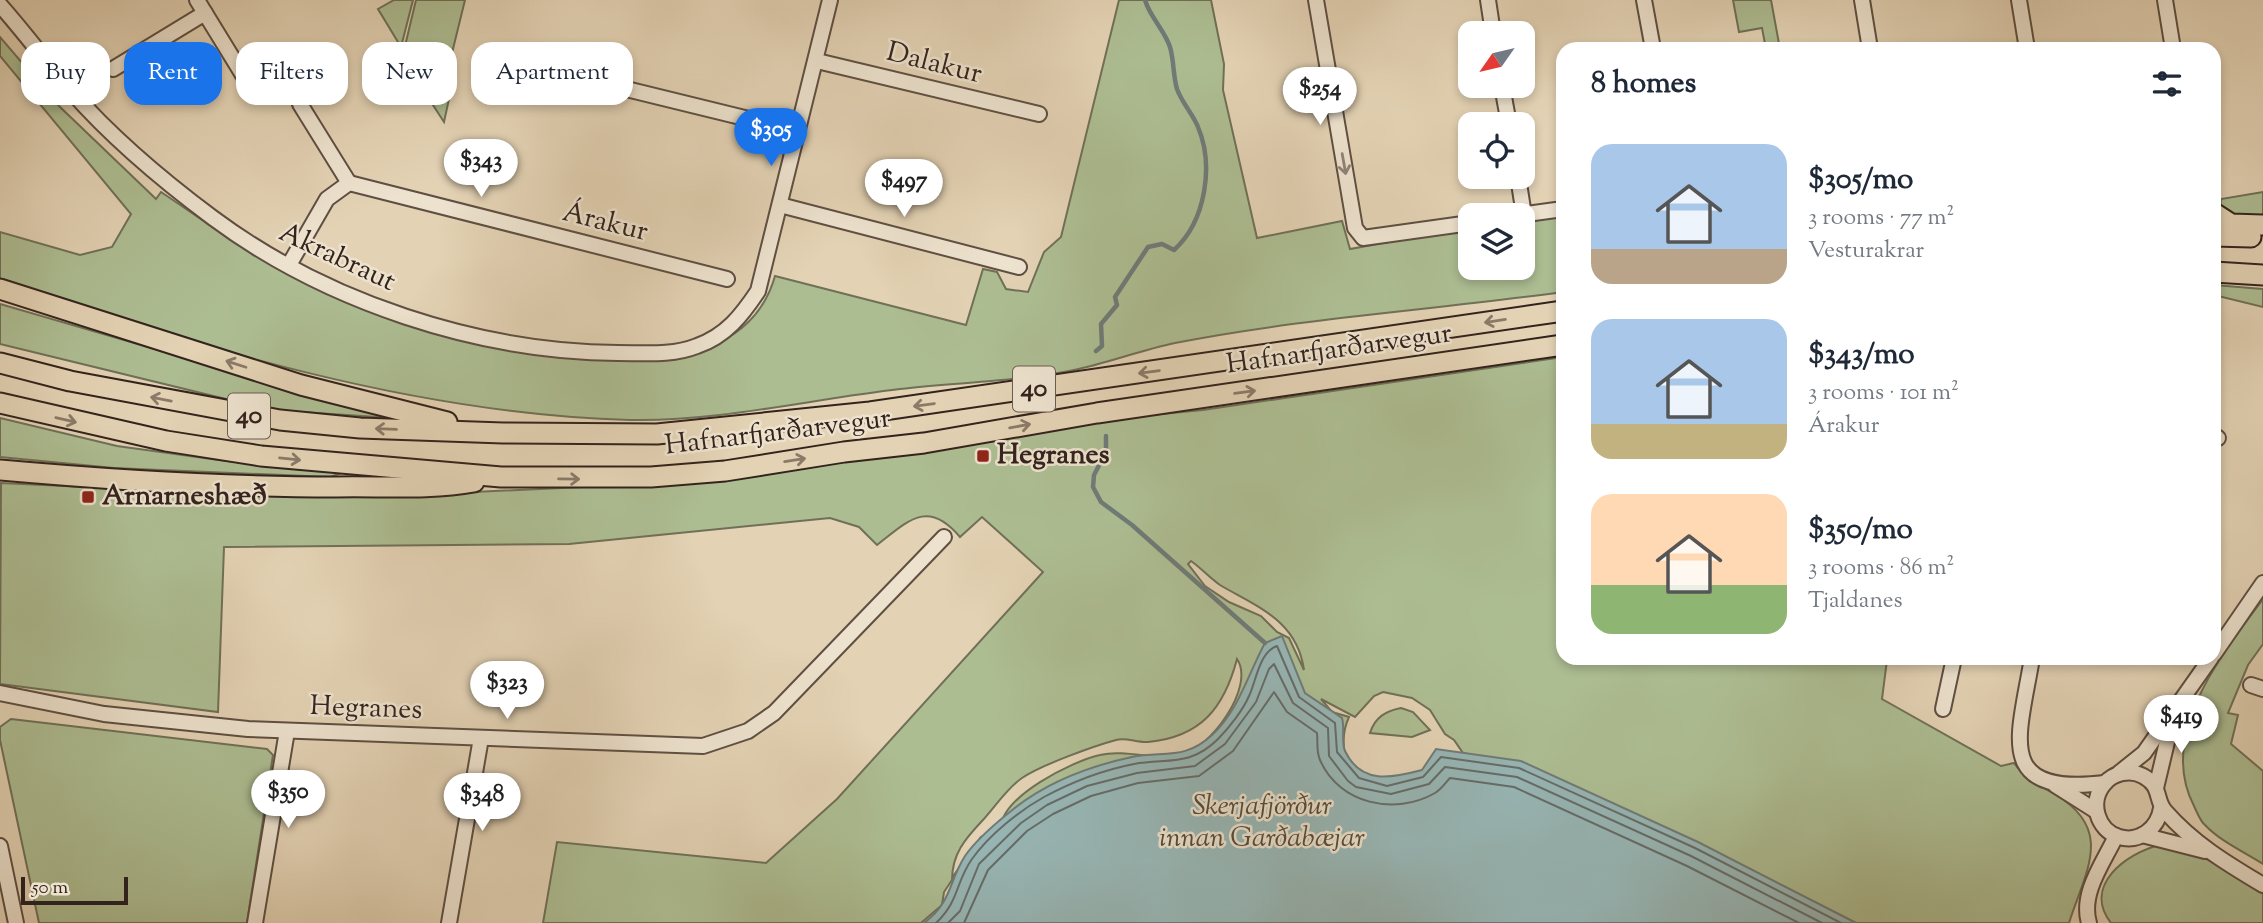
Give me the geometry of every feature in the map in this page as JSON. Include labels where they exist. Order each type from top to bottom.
[{"type":"main road","points":[[2221,218],[2231,224],[2263,225]]},
{"type":"main road","points":[[2221,236],[2263,238]]},
{"type":"main road","points":[[2221,272],[2263,275]]},
{"type":"main road","points":[[0,289],[301,385],[406,414],[503,433]]},
{"type":"main road","name":"Hafnarfjarðarvegur","points":[[0,363],[70,381],[269,418],[360,428],[503,433],[657,434],[785,422],[1556,312]]},
{"type":"main road","name":"Hafnarfjarðarvegur","points":[[0,403],[166,441],[261,456],[500,477],[591,479],[725,471],[1556,346]]},
{"type":"main road","points":[[0,470],[153,482],[299,487],[447,486],[500,477]]},
{"type":"street","name":"Akrabraut","points":[[9,0],[23,31]]},
{"type":"street","points":[[197,0],[236,64]]},
{"type":"street","points":[[831,0],[780,205],[1019,267]]},
{"type":"street","points":[[1316,0],[1355,228],[1363,238],[1458,225]]},
{"type":"street","points":[[1488,0],[1491,21]]},
{"type":"street","points":[[1644,0],[1652,42]]},
{"type":"street","points":[[1862,0],[1869,42]]},
{"type":"street","points":[[2019,0],[2026,42]]},
{"type":"street","points":[[2165,0],[2172,42]]},
{"type":"street","name":"Akrabraut","points":[[0,5],[72,93],[164,180],[235,234],[289,265],[376,305],[495,339],[593,352],[646,353],[687,350],[712,340],[737,320],[758,291],[780,205]]},
{"type":"street","points":[[113,69],[205,13]]},
{"type":"street","name":"Dalakur","points":[[817,61],[1038,114]]},
{"type":"street","points":[[633,90],[798,131]]},
{"type":"street","points":[[289,265],[327,199],[349,183],[301,105]]},
{"type":"street","name":"Árakur","points":[[349,183],[727,279]]},
{"type":"street","points":[[1535,213],[1556,210]]},
{"type":"street","name":"Hegranes","points":[[0,694],[104,714],[182,724],[286,731],[688,747],[734,737],[761,723],[783,705],[944,537]]},
{"type":"street","points":[[2221,644],[2263,583]]},
{"type":"street","points":[[1943,709],[1952,665]]},
{"type":"street","points":[[2031,665],[2021,724],[2020,755],[2023,764],[2036,779],[2053,784],[2096,811]]},
{"type":"street","points":[[2161,808],[2153,827],[2142,835],[2129,838],[2116,836],[2105,829],[2096,811],[2097,796],[2105,783],[2144,753],[2174,715],[2207,665]]},
{"type":"street","points":[[2174,715],[2156,788],[2161,808],[2207,852],[2263,885]]},
{"type":"street","points":[[255,923],[286,731]]},
{"type":"street","points":[[449,923],[481,738]]},
{"type":"street","points":[[2118,774],[2142,775],[2156,788]]},
{"type":"street","points":[[2053,784],[2105,783]]},
{"type":"street","points":[[2142,835],[2207,852]]},
{"type":"street","points":[[2089,923],[2089,893],[2116,836]]},
{"type":"street","points":[[0,846],[16,923]]},
{"type":"green space","points":[[394,0],[413,0],[402,42],[398,42],[378,9]]},
{"type":"green space","points":[[416,0],[465,0],[455,42],[406,42]]},
{"type":"green space","points":[[1119,0],[1211,0],[1224,64],[1223,90],[1257,238],[1342,221],[1350,249],[1458,229],[1458,280],[1535,280],[1535,216],[1556,213],[1556,293],[1223,334],[1162,346],[1074,370],[1031,377],[900,389],[697,417],[630,420],[549,415],[389,391],[232,353],[0,281],[0,232],[80,255],[112,247],[131,214],[41,105],[58,105],[156,199],[161,192],[280,268],[422,325],[521,350],[626,360],[676,356],[720,342],[754,316],[775,276],[966,325],[983,269],[997,272],[1006,289],[1028,292],[1044,252],[1061,237]]},
{"type":"green space","points":[[1733,0],[1771,0],[1779,42],[1765,42],[1762,28],[1739,32]]},
{"type":"green space","points":[[0,37],[21,62],[21,81],[0,56]]},
{"type":"green space","points":[[433,105],[448,105],[444,122]]},
{"type":"green space","points":[[2263,192],[2263,220],[2233,218],[2221,210],[2221,199]]},
{"type":"green space","points":[[2221,286],[2263,289],[2263,307],[2221,297]]},
{"type":"green space","points":[[0,304],[392,418],[271,410],[0,344]]},
{"type":"green space","points":[[1556,358],[1556,665],[1886,665],[1882,699],[2001,766],[2014,763],[2028,778],[2074,808],[2085,823],[2090,837],[2091,853],[2069,923],[1856,923],[1748,868],[940,922],[955,884],[954,875],[981,837],[992,835],[1001,828],[1004,816],[1013,804],[1040,782],[1100,755],[1120,753],[1180,756],[1204,742],[1216,730],[1235,700],[1241,671],[1237,659],[1232,676],[1217,705],[1208,717],[1182,734],[1144,742],[1120,739],[1106,743],[1054,762],[1017,782],[965,841],[954,862],[952,880],[944,892],[942,905],[921,923],[543,923],[557,842],[766,863],[837,799],[1043,572],[982,517],[960,537],[949,525],[938,519],[918,517],[877,545],[859,527],[830,518],[569,544],[224,547],[218,712],[0,684],[1,483],[214,493],[431,494],[711,481],[1140,416],[1203,410]],"holes":[[[1191,561],[1220,585],[1261,608],[1284,627],[1300,653],[1304,670],[1289,638],[1277,632],[1261,616],[1229,602],[1205,586],[1188,564]],[[1383,692],[1412,698],[1430,710],[1445,734],[1454,740],[1463,753],[1478,756],[1386,791],[1348,768],[1344,742],[1349,717],[1332,712],[1321,699],[1355,717],[1374,696]]]},
{"type":"green space","points":[[0,418],[117,446],[226,461],[348,471],[330,477],[114,468],[0,457]]},
{"type":"green space","points":[[2263,599],[2263,644],[2248,665],[2228,713],[2238,715],[2231,744],[2263,771],[2263,864],[2211,831],[2194,806],[2185,779],[2183,752],[2188,724],[2213,670],[2216,665],[2221,665],[2221,658]]},
{"type":"green space","points":[[1401,708],[1413,712],[1430,730],[1412,737],[1370,733],[1382,716]]},
{"type":"green space","points":[[11,719],[267,749],[273,755],[247,923],[39,923],[0,740],[0,727]]},
{"type":"green space","points":[[2160,845],[2192,851],[2263,891],[2263,923],[2111,923],[2103,909],[2105,884],[2122,863]]},
{"type":"water","name":"Skerjafjörður innan Garðabæjar","points":[[1282,636],[1305,693],[1342,718],[1345,751],[1352,762],[1368,774],[1389,776],[1422,770],[1436,749],[1521,761],[1698,842],[1856,923],[924,923],[945,900],[965,856],[980,838],[1024,801],[1053,784],[1100,765],[1144,755],[1184,751],[1212,735],[1236,703],[1265,643]]},
{"type":"waterway","points":[[1096,351],[1102,346],[1101,324],[1117,305],[1115,297],[1148,247],[1162,244],[1174,250],[1194,224],[1204,192],[1206,158],[1203,142],[1196,122],[1177,89],[1168,41],[1145,0]]},
{"type":"waterway","points":[[1106,436],[1106,452],[1094,475],[1093,487],[1101,502],[1132,525],[1265,643]]},
{"type":"place","name":"Hegranes","points":[[983,456]]},
{"type":"place","name":"Arnarneshæð","points":[[88,497]]}]
